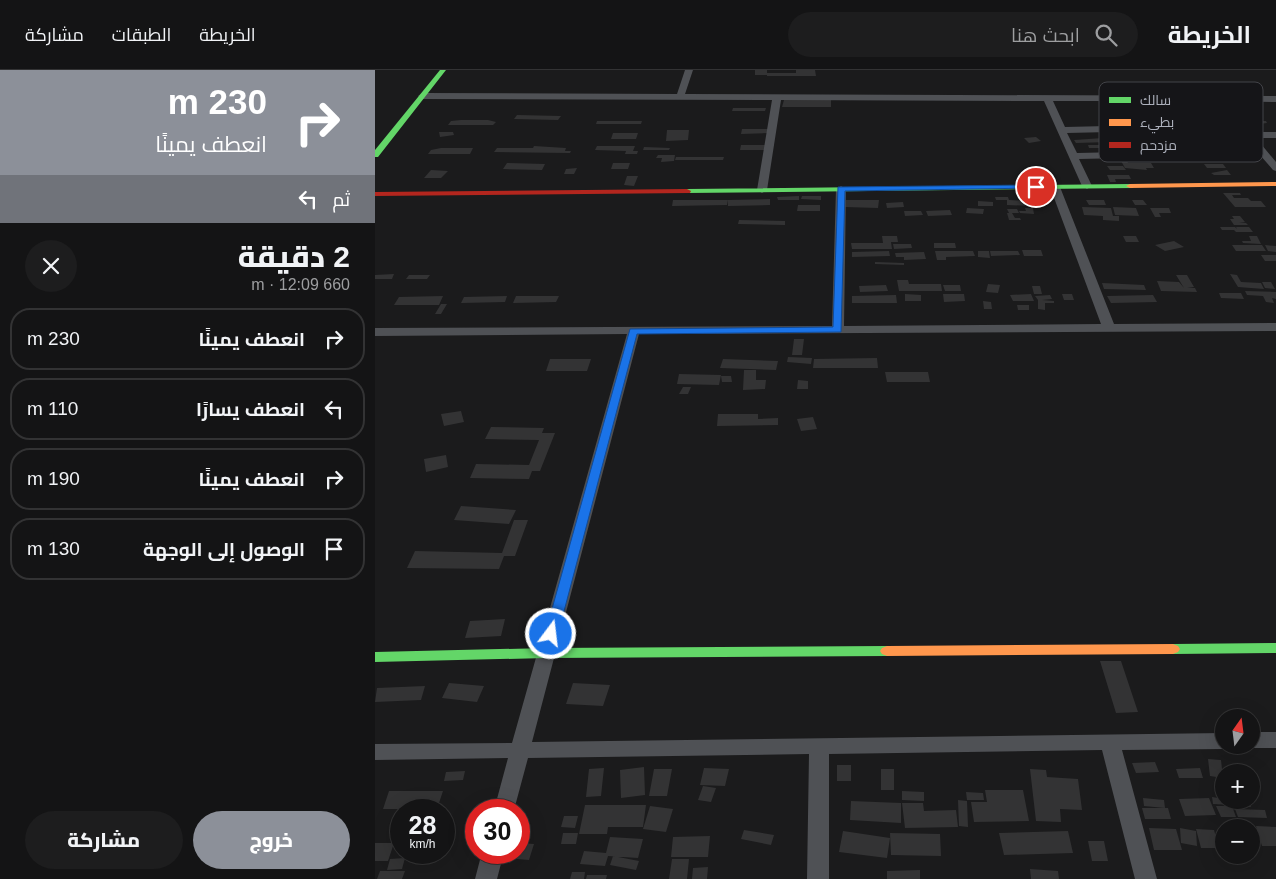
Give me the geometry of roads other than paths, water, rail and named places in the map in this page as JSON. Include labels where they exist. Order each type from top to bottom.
[{"type":"street","points":[[375,156],[443,70]]},
{"type":"street","points":[[680,97],[689,70]]},
{"type":"street","points":[[422,96],[1099,98]]},
{"type":"street","points":[[762,190],[777,97]]},
{"type":"street","points":[[1047,98],[1087,186]]},
{"type":"street","points":[[1263,99],[1276,99]]},
{"type":"street","points":[[1061,130],[1099,129]]},
{"type":"street","points":[[1263,135],[1276,135]]},
{"type":"street","points":[[1263,152],[1276,168]]},
{"type":"street","points":[[1073,156],[1099,155]]},
{"type":"street","points":[[375,194],[1276,184]]},
{"type":"street","points":[[1055,187],[1109,328]]},
{"type":"street","points":[[838,330],[841,189]]},
{"type":"street","points":[[375,332],[1276,327]]},
{"type":"street","points":[[507,799],[633,331]]},
{"type":"street","points":[[375,657],[546,653],[1276,648]]},
{"type":"street","points":[[1260,740],[1276,740]]},
{"type":"street","points":[[375,752],[1215,741]]},
{"type":"street","points":[[1110,742],[1146,879]]},
{"type":"street","points":[[818,879],[819,746]]},
{"type":"street","points":[[485,879],[489,864]]}]
